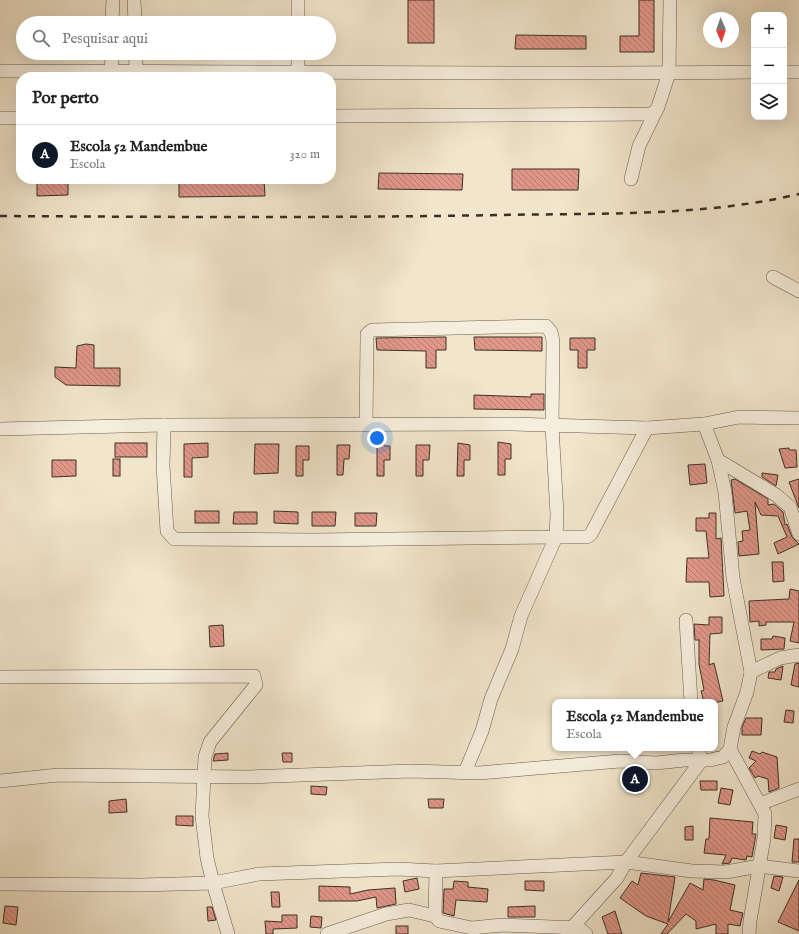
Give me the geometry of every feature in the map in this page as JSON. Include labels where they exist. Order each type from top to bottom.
[{"type":"street","points":[[112,0],[112,16]]},
{"type":"street","points":[[134,0],[135,16]]},
{"type":"street","points":[[298,0],[298,16]]},
{"type":"street","points":[[631,179],[639,146],[656,112],[669,73],[670,0]]},
{"type":"street","points":[[112,60],[112,72]]},
{"type":"street","points":[[135,60],[136,72]]},
{"type":"street","points":[[298,60],[298,72]]},
{"type":"street","points":[[0,71],[37,72]]},
{"type":"street","points":[[336,75],[751,72]]},
{"type":"street","points":[[787,72],[799,72]]},
{"type":"street","points":[[336,116],[631,115],[650,114],[656,112]]},
{"type":"street","points":[[0,118],[16,118]]},
{"type":"street","points":[[773,277],[799,291]]},
{"type":"street","points":[[366,425],[367,334],[372,330],[546,326],[551,332],[553,340],[552,426],[557,514],[556,537],[521,616],[512,649],[491,699],[482,731],[465,772]]},
{"type":"street","points":[[0,429],[164,425],[552,426],[647,428],[704,424],[739,417],[799,418]]},
{"type":"street","points":[[0,780],[58,775],[270,776],[411,772],[480,773],[620,761],[656,763],[685,760],[699,754],[723,757],[730,749],[734,727],[747,692],[751,672],[734,578],[724,492],[718,460],[704,424]]},
{"type":"street","points":[[164,425],[167,531],[174,539],[314,540],[587,537],[591,534],[622,479],[647,428]]},
{"type":"street","points":[[718,460],[776,495],[790,507],[799,534]]},
{"type":"street","points":[[686,620],[691,699]]},
{"type":"street","points":[[751,672],[780,658],[799,655]]},
{"type":"street","points":[[0,677],[254,676],[256,685],[210,742],[205,757],[203,776],[202,816],[207,858],[228,934]]},
{"type":"street","points":[[730,749],[765,814],[764,838],[749,934]]},
{"type":"street","points":[[569,931],[617,878],[626,862],[699,754]]},
{"type":"street","points":[[760,804],[799,790]]},
{"type":"street","points":[[0,884],[141,885],[213,883],[259,874],[398,869],[436,870],[626,862],[692,871],[726,872],[759,866],[799,871]]},
{"type":"street","points":[[436,870],[437,919],[441,934]]},
{"type":"street","points":[[327,934],[386,914],[409,910],[472,928],[502,925],[569,931],[579,928],[586,934]]},
{"type":"building","points":[[408,0],[434,0],[434,43],[408,43]]},
{"type":"building","points":[[639,0],[654,0],[654,52],[620,52],[620,36],[639,36]]},
{"type":"building","points":[[516,35],[586,36],[586,49],[515,49]]},
{"type":"building","points":[[512,169],[579,169],[578,190],[512,190]]},
{"type":"building","points":[[379,173],[463,174],[462,190],[378,189]]},
{"type":"building","points":[[37,184],[68,184],[68,195],[37,196]]},
{"type":"building","points":[[179,184],[264,184],[265,196],[179,197]]},
{"type":"building","points":[[446,337],[446,350],[436,350],[436,368],[426,368],[426,351],[377,350],[376,338]]},
{"type":"building","points":[[474,337],[542,337],[542,351],[475,350]]},
{"type":"building","points":[[570,338],[595,338],[595,350],[587,350],[587,368],[578,368],[578,350],[570,350]]},
{"type":"building","points":[[86,344],[94,345],[94,368],[120,368],[120,386],[66,385],[55,377],[55,367],[76,368],[77,346]]},
{"type":"building","points":[[531,394],[544,394],[544,410],[474,409],[474,395],[531,397]]},
{"type":"building","points":[[498,442],[511,444],[511,459],[505,459],[505,475],[498,475]]},
{"type":"building","points":[[115,443],[147,443],[147,457],[115,457]]},
{"type":"building","points":[[208,443],[208,457],[192,458],[192,477],[184,477],[184,444]]},
{"type":"building","points":[[377,443],[384,443],[384,446],[390,446],[390,460],[384,460],[384,476],[377,476]]},
{"type":"building","points":[[458,443],[470,445],[470,460],[464,460],[464,476],[457,476]]},
{"type":"building","points":[[255,444],[279,444],[278,473],[254,474]]},
{"type":"building","points":[[337,445],[350,445],[349,459],[344,459],[343,475],[337,475]]},
{"type":"building","points":[[416,445],[430,445],[429,460],[423,460],[423,476],[416,476]]},
{"type":"building","points":[[296,446],[309,446],[309,460],[303,460],[303,476],[296,476]]},
{"type":"building","points":[[789,448],[789,450],[796,450],[797,467],[785,468],[779,449]]},
{"type":"building","points":[[113,459],[120,459],[120,476],[113,476]]},
{"type":"building","points":[[52,460],[76,460],[76,476],[52,477]]},
{"type":"building","points":[[705,464],[707,483],[690,485],[688,465]]},
{"type":"building","points":[[762,473],[778,475],[776,486],[762,477]]},
{"type":"building","points":[[735,479],[768,499],[768,505],[774,504],[783,512],[785,525],[787,524],[792,537],[799,544],[778,554],[774,543],[787,537],[778,516],[761,515],[755,502],[759,554],[739,556],[738,542],[743,541],[742,531],[750,530],[747,511],[735,513],[731,480]]},
{"type":"building","points":[[799,479],[799,508],[789,482]]},
{"type":"building","points":[[195,511],[219,511],[219,523],[195,523]]},
{"type":"building","points":[[274,511],[298,512],[298,524],[274,523]]},
{"type":"building","points":[[234,512],[257,512],[257,524],[233,524]]},
{"type":"building","points":[[312,512],[336,512],[335,526],[312,526]]},
{"type":"building","points":[[355,513],[377,513],[376,526],[355,526]]},
{"type":"building","points":[[709,513],[716,513],[716,539],[721,538],[724,596],[710,597],[709,582],[686,582],[687,558],[709,558],[706,531],[696,531],[696,518],[709,518]]},
{"type":"building","points":[[772,562],[783,562],[784,581],[773,582]]},
{"type":"building","points":[[790,589],[799,591],[799,643],[790,641],[794,622],[766,622],[766,625],[759,626],[759,621],[750,622],[749,601],[789,599]]},
{"type":"building","points":[[709,617],[722,617],[722,633],[710,634],[709,665],[714,663],[723,701],[718,702],[718,699],[703,699],[701,691],[704,690],[699,664],[699,640],[695,640],[694,624],[709,625]]},
{"type":"building","points":[[223,625],[224,646],[210,647],[209,626]]},
{"type":"building","points":[[773,636],[785,638],[784,649],[761,650],[761,639],[772,639]]},
{"type":"building","points":[[799,663],[799,687],[791,685],[795,664]]},
{"type":"building","points":[[783,666],[781,680],[768,678],[769,672],[775,672],[776,669]]},
{"type":"building","points":[[786,710],[794,711],[793,723],[784,722]]},
{"type":"building","points":[[746,718],[762,718],[761,735],[742,735],[742,727]]},
{"type":"building","points":[[752,751],[760,754],[762,752],[777,757],[779,788],[769,792],[768,779],[758,776],[755,778],[749,768],[756,761],[749,758]]},
{"type":"building","points":[[228,753],[228,760],[213,761],[215,754]]},
{"type":"building","points":[[282,753],[292,753],[292,762],[283,762]]},
{"type":"building","points":[[700,781],[717,781],[717,790],[701,790]]},
{"type":"building","points":[[311,786],[327,787],[326,795],[311,794]]},
{"type":"building","points":[[721,788],[733,790],[730,805],[718,803]]},
{"type":"building","points":[[126,799],[127,812],[109,813],[109,801]]},
{"type":"building","points":[[428,799],[444,799],[443,808],[429,808]]},
{"type":"building","points":[[176,816],[193,816],[193,826],[176,825]]},
{"type":"building","points":[[710,818],[753,822],[752,834],[756,834],[752,857],[747,856],[746,860],[732,858],[730,863],[722,864],[726,855],[704,853],[706,839],[709,839]]},
{"type":"building","points":[[776,825],[787,827],[785,840],[774,838]]},
{"type":"building","points":[[693,826],[693,840],[685,840],[685,827]]},
{"type":"building","points":[[794,839],[799,839],[799,862],[792,862]]},
{"type":"building","points":[[641,873],[675,877],[668,922],[690,883],[703,890],[704,879],[735,885],[730,910],[743,913],[740,926],[728,924],[728,934],[716,934],[716,924],[696,929],[696,921],[686,914],[667,934],[661,934],[668,924],[646,916],[620,898],[632,881],[638,885]]},
{"type":"building","points":[[774,876],[783,877],[779,891],[771,888]]},
{"type":"building","points":[[417,878],[419,889],[405,892],[403,881]]},
{"type":"building","points":[[799,880],[799,931],[778,922]]},
{"type":"building","points":[[454,881],[468,882],[468,887],[488,889],[487,902],[456,900],[454,916],[443,913],[444,889],[453,889]]},
{"type":"building","points":[[525,881],[544,881],[544,891],[525,890]]},
{"type":"building","points":[[319,886],[350,887],[350,894],[368,890],[395,888],[396,904],[377,908],[376,897],[357,901],[319,901]]},
{"type":"building","points":[[271,892],[279,892],[280,907],[272,907]]},
{"type":"building","points":[[5,906],[18,907],[16,925],[3,923]]},
{"type":"building","points":[[535,906],[535,917],[508,917],[508,907]]},
{"type":"building","points":[[207,907],[212,907],[216,920],[208,921]]},
{"type":"building","points":[[615,911],[622,934],[608,934],[602,917]]},
{"type":"building","points":[[282,915],[297,915],[297,928],[273,929],[273,934],[266,934],[265,921],[282,922]]},
{"type":"building","points":[[311,916],[322,917],[321,928],[310,927]]},
{"type":"building","points":[[396,926],[408,926],[408,934],[396,934]]},
{"type":"railway","points":[[0,216],[312,217],[612,214],[725,207],[799,194]]},
{"type":"place","name":"Escola 52 Mandembue","points":[[635,779]]}]
